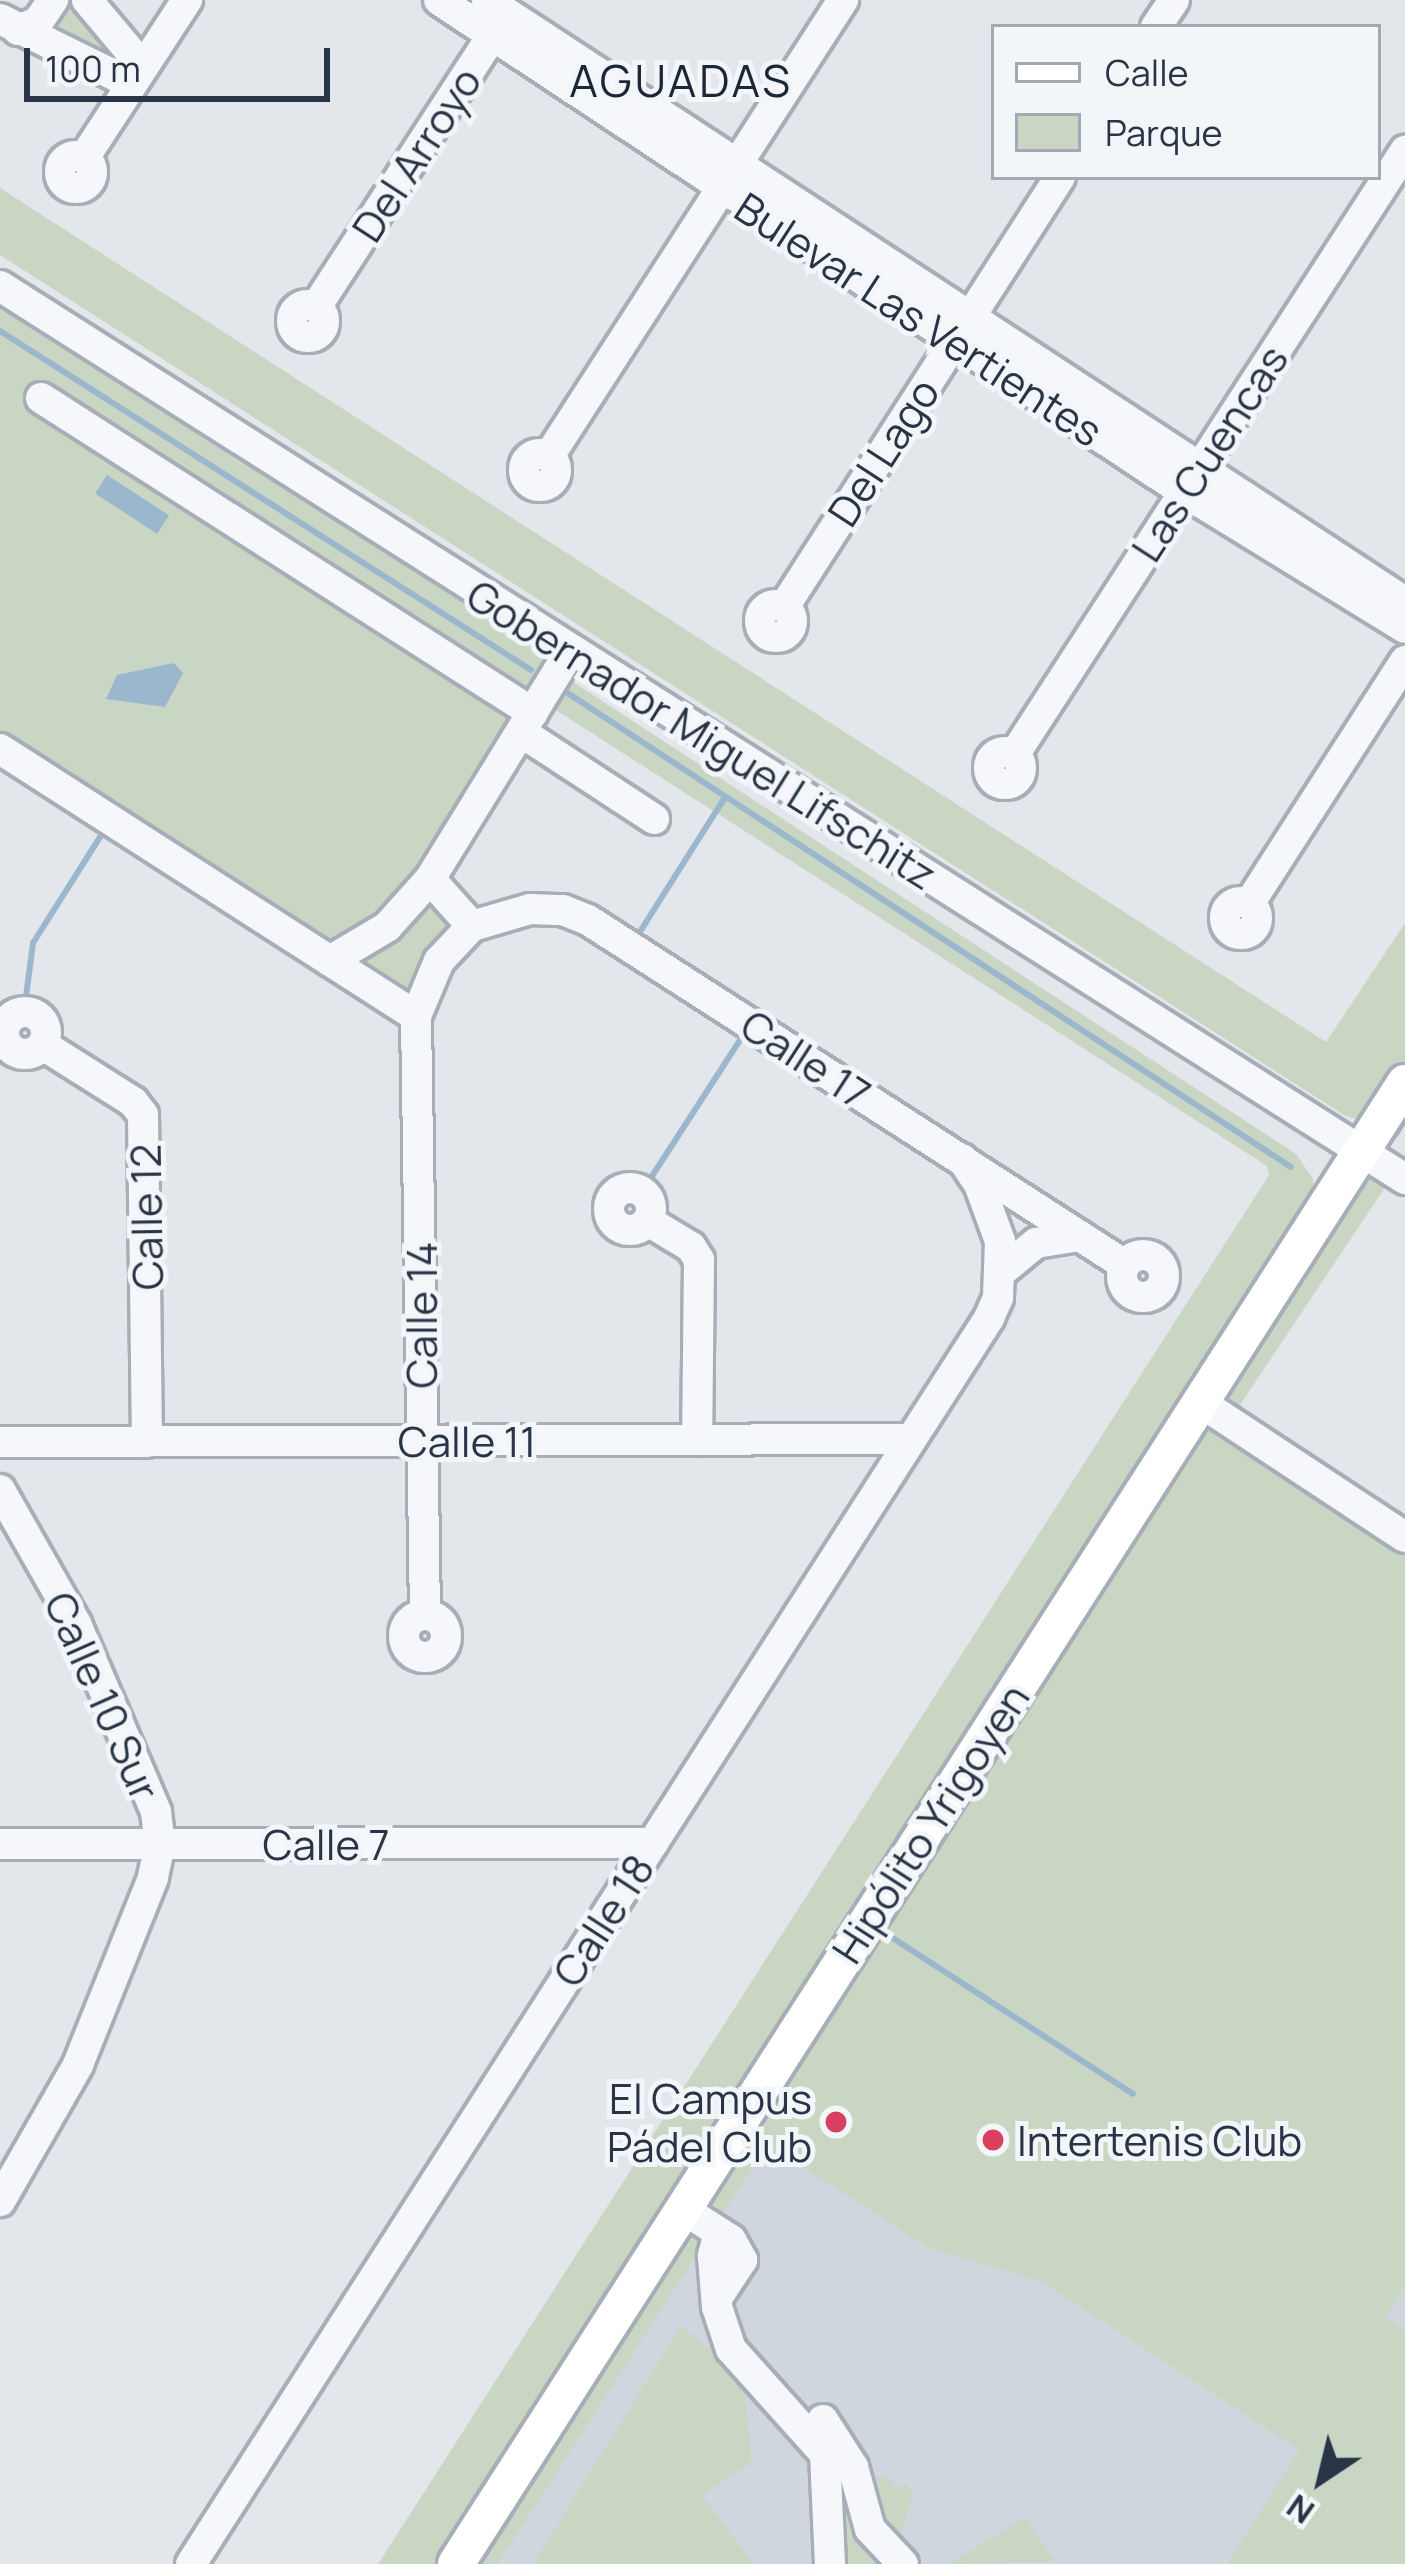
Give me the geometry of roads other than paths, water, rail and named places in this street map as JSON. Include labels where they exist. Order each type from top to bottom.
[{"type":"main road","name":"Hipólito Yrigoyen","points":[[456,2564],[1405,1082]]},
{"type":"street","points":[[9,25],[38,22],[53,0]]},
{"type":"street","points":[[87,0],[138,76]]},
{"type":"street","points":[[84,158],[187,0]]},
{"type":"street","name":"Bulevar Las Vertientes","points":[[439,0],[500,13],[729,177],[1192,480],[1405,628]]},
{"type":"street","points":[[549,456],[843,0]]},
{"type":"street","name":"Del Arroyo","points":[[316,307],[500,13]]},
{"type":"street","points":[[9,25],[138,76]]},
{"type":"street","name":"Las Cuencas","points":[[1014,754],[1405,151]]},
{"type":"street","name":"Del Lago","points":[[784,607],[1058,180]]},
{"type":"street","name":"Gobernador Miguel Lifschitz","points":[[0,286],[1405,1179]]},
{"type":"street","points":[[41,398],[527,723],[654,818]]},
{"type":"street","name":"Bulevar Las Vertientes","points":[[1192,480],[1405,602]]},
{"type":"street","points":[[330,961],[387,927],[430,879],[571,650]]},
{"type":"street","points":[[1249,904],[1405,661]]},
{"type":"street","points":[[0,749],[416,1016],[439,961],[472,926],[430,879]]},
{"type":"street","name":"Calle 17","points":[[472,926],[530,909],[563,910],[588,920],[1125,1265]]},
{"type":"street","name":"Calle 14","points":[[416,1016],[424,1615]]},
{"type":"street","name":"Calle 12","points":[[43,1045],[133,1102],[143,1115],[147,1442]]},
{"type":"street","name":"Calle 18","points":[[191,2564],[989,1318],[1002,1271],[992,1212],[962,1159]]},
{"type":"street","points":[[648,1221],[691,1247],[699,1260],[697,1440]]},
{"type":"street","points":[[1002,1271],[1036,1243],[1079,1236]]},
{"type":"street","points":[[1200,1402],[1405,1538]]},
{"type":"street","name":"Calle 11","points":[[4,1497],[11,1442],[911,1439]]},
{"type":"street","name":"Calle 10 Sur","points":[[4,1497],[76,1624],[156,1811],[160,1844]]},
{"type":"street","name":"Calle 7","points":[[0,1844],[653,1843]]},
{"type":"street","points":[[0,2201],[78,2065],[153,1879],[160,1844]]},
{"type":"street","points":[[682,2209],[725,2236],[742,2260],[719,2295],[725,2335],[825,2454],[830,2564]]},
{"type":"street","points":[[754,2375],[818,2413],[853,2468],[870,2529],[903,2564]]},
{"type":"water","points":[[107,475],[169,515],[157,534],[95,493]]},
{"type":"water","points":[[174,663],[183,673],[165,707],[106,699],[117,675]]},
{"type":"waterway","points":[[0,331],[531,670]]},
{"type":"waterway","points":[[569,694],[1291,1167]]},
{"type":"waterway","points":[[636,938],[725,797]]},
{"type":"waterway","points":[[25,1004],[33,943],[107,826]]},
{"type":"waterway","points":[[645,1187],[744,1034]]},
{"type":"waterway","points":[[1396,1134],[1405,1119]]},
{"type":"waterway","points":[[1235,1383],[1358,1191]]},
{"type":"waterway","points":[[882,1931],[1133,2094]]},
{"type":"waterway","points":[[716,2192],[746,2145]]},
{"type":"waterway","points":[[479,2564],[670,2263]]},
{"type":"place","name":"El Campus Pádel Club","points":[[836,2122]]},
{"type":"place","name":"Intertenis Club","points":[[993,2140]]},
{"type":"district","name":"AGUADAS","points":[[681,81]]}]
